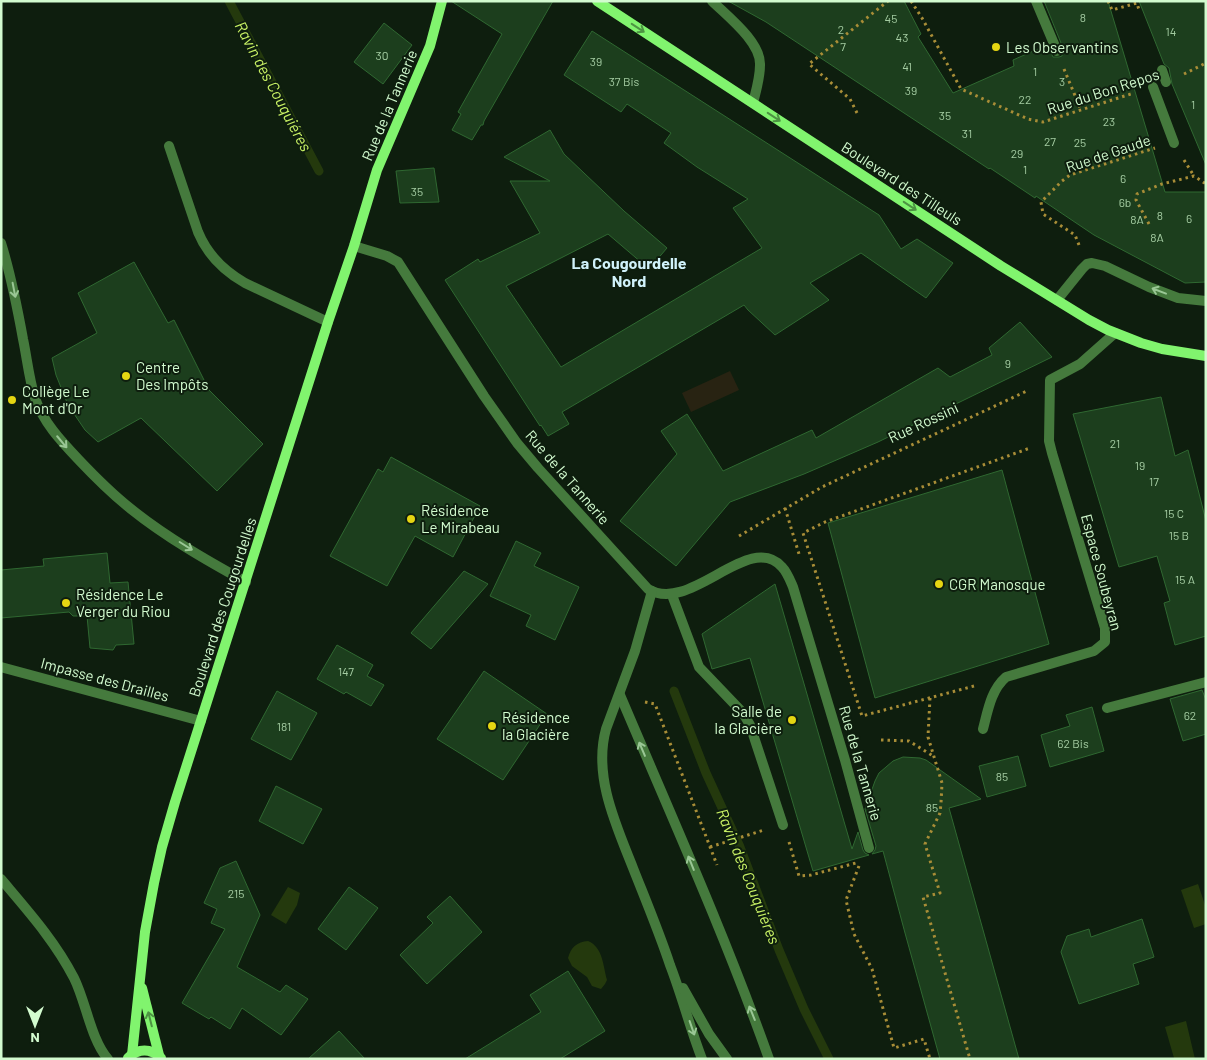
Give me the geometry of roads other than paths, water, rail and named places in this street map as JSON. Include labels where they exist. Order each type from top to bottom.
[{"type":"street","name":"Boulevard des Tilleuls","points":[[597,1],[1001,266],[1090,320],[1141,343],[1206,356]]},
{"type":"street","points":[[712,1],[748,38],[759,54],[760,66],[753,104]]},
{"type":"street","points":[[1036,1],[1057,51]]},
{"type":"street","name":"Rue de la Tannerie","points":[[441,2],[430,46],[377,170],[354,246],[387,256],[398,262],[484,396],[517,443],[652,592],[672,595],[753,558],[764,557],[782,566],[793,587],[870,848]]},
{"type":"street","points":[[1162,70],[1166,82]]},
{"type":"street","points":[[1153,87],[1174,143]]},
{"type":"street","points":[[170,146],[198,232],[216,261],[234,277],[245,283],[328,322]]},
{"type":"street","points":[[1,243],[12,280],[32,386],[42,416],[67,448],[104,486],[130,509],[191,550],[246,582]]},
{"type":"street","name":"Boulevard des Cougourdelles","points":[[129,1057],[140,983],[145,932],[154,883],[175,802],[354,246]]},
{"type":"street","points":[[1057,300],[1087,264],[1098,263],[1149,287],[1178,298],[1206,301]]},
{"type":"street","name":"Espace Soubeyran","points":[[983,729],[991,699],[1006,677],[1094,651],[1105,642],[1105,628],[1049,441],[1050,380],[1080,364],[1116,332]]},
{"type":"street","points":[[652,592],[635,651],[620,695],[610,713],[602,741],[604,776],[614,820],[670,965],[702,1059]]},
{"type":"street","points":[[672,595],[699,667],[743,713],[750,725],[783,825]]},
{"type":"street","name":"Impasse des Drailles","points":[[1,667],[201,721]]},
{"type":"street","points":[[1107,708],[1206,682]]},
{"type":"street","points":[[620,695],[755,1018],[769,1059]]},
{"type":"street","points":[[1,879],[54,942],[83,998],[100,1048],[108,1059]]},
{"type":"street","points":[[670,965],[710,1034],[727,1059]]},
{"type":"street","name":"Boulevard des Cougourdelles","points":[[140,983],[161,1057]]},
{"type":"street","points":[[129,1057],[138,1051],[146,1050],[153,1051],[161,1057]]},
{"type":"waterway","name":"Ravin des Couquiéres","points":[[229,1],[319,171]]},
{"type":"waterway","name":"Ravin des Couquiéres","points":[[674,691],[706,773],[740,847],[779,950],[804,1009],[829,1059]]},
{"type":"place","name":"Les Observantins","points":[[996,47]]},
{"type":"place","name":"Centre Des Impôts","points":[[126,376]]},
{"type":"place","name":"Collège Le Mont d'Or","points":[[12,400]]},
{"type":"place","name":"Résidence Le Mirabeau","points":[[411,519]]},
{"type":"place","name":"CGR Manosque","points":[[939,584]]},
{"type":"place","name":"Résidence Le Verger du Riou","points":[[66,603]]},
{"type":"place","name":"Salle de la Glacière","points":[[792,720]]},
{"type":"place","name":"Résidence la Glacière","points":[[492,726]]},
{"type":"district","name":"La Cougourdelle Nord","points":[[629,271]]}]
